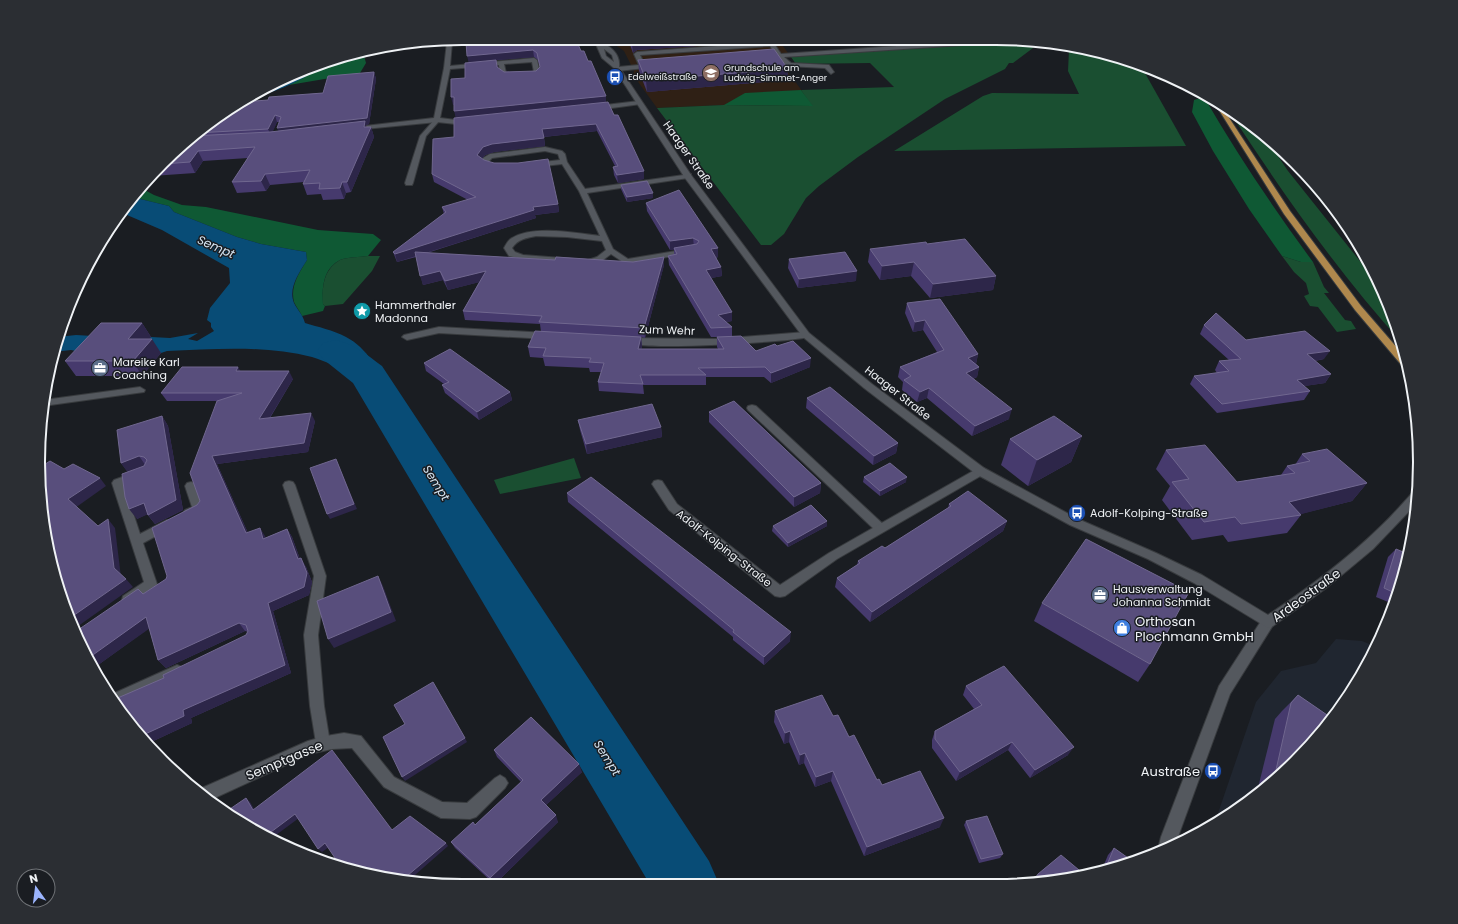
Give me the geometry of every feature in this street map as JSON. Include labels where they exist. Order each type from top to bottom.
[{"type":"main road","points":[[1221,111],[1287,212],[1358,308],[1400,357]]},
{"type":"street","name":"Haager Straße","points":[[599,45],[604,57],[617,68],[688,176],[806,335],[868,386],[980,471],[1074,522],[1152,556],[1198,579],[1268,622]]},
{"type":"street","name":"Haager Straße","points":[[602,45],[614,54],[618,62],[617,68]]},
{"type":"street","points":[[642,67],[637,54],[759,45]]},
{"type":"street","points":[[772,45],[789,65],[827,66],[831,72]]},
{"type":"street","points":[[882,45],[886,48]]},
{"type":"street","points":[[757,58],[912,45]]},
{"type":"street","points":[[408,183],[423,136],[437,120],[447,68],[448,46]]},
{"type":"street","points":[[710,49],[714,55]]},
{"type":"street","points":[[447,68],[501,62],[534,60],[537,74],[506,76],[503,74],[501,62]]},
{"type":"street","points":[[617,68],[657,66]]},
{"type":"street","points":[[588,108],[639,103]]},
{"type":"street","points":[[352,130],[437,120],[456,122],[478,119]]},
{"type":"street","points":[[502,168],[486,166],[484,161],[487,157],[499,154],[550,149],[562,153],[564,162],[583,191],[610,250],[626,262],[694,250]]},
{"type":"street","points":[[525,166],[564,162]]},
{"type":"street","points":[[583,191],[688,176]]},
{"type":"street","points":[[605,238],[530,234],[514,239],[508,248],[512,254],[522,257],[588,262],[602,258],[610,250]]},
{"type":"street","points":[[407,337],[439,330],[558,336]]},
{"type":"street","name":"Zum Wehr","points":[[620,340],[704,343],[749,341],[806,335]]},
{"type":"street","points":[[50,402],[140,390]]},
{"type":"street","points":[[752,408],[880,528]]},
{"type":"street","points":[[120,606],[151,584],[118,483],[147,471]]},
{"type":"street","name":"Adolf-Kolping-Straße","points":[[658,484],[673,507],[780,592],[833,556],[980,471]]},
{"type":"street","points":[[289,484],[320,576],[311,635],[317,706],[323,743]]},
{"type":"street","points":[[136,541],[198,509],[191,486]]},
{"type":"street","name":"Ardeostraße","points":[[1169,841],[1224,692],[1268,622],[1301,600],[1342,569],[1400,516],[1410,503]]},
{"type":"street","points":[[118,698],[190,665]]},
{"type":"street","name":"Semptgasse","points":[[208,793],[308,748],[323,743],[346,739],[356,741],[389,782],[440,810],[470,811],[500,783]]},
{"type":"shaded area","name":"Grundschule am Ludwig-Simmet-Anger","points":[[615,45],[782,45],[791,57],[778,58],[813,106],[724,105],[657,108],[633,75],[634,71],[624,51]]},
{"type":"shaded area","points":[[1336,639],[1362,641],[1371,644],[1343,694],[1310,737],[1271,776],[1250,793],[1217,815],[1256,702],[1281,671],[1316,663]]},
{"type":"green space","points":[[960,45],[1034,47],[1013,63],[1009,63],[1005,69],[945,99],[858,157],[819,186],[806,198],[784,234],[771,245],[761,245],[657,108],[724,105],[812,106],[801,90],[894,87],[870,63],[796,64],[791,57]]},
{"type":"green space","points":[[1069,52],[1104,59],[1145,73],[1186,146],[894,151],[983,96],[992,93],[1079,94],[1068,71]]},
{"type":"green space","points":[[364,57],[366,63],[360,73],[289,85],[301,77],[328,67]]},
{"type":"green space","points":[[801,90],[813,106],[724,105],[745,93]]},
{"type":"green space","points":[[1200,98],[1207,102],[1256,181],[1313,262],[1301,262],[1282,256],[1249,209],[1213,151],[1192,112],[1194,100]]},
{"type":"green space","points":[[1235,120],[1275,152],[1288,171],[1363,265],[1381,302],[1392,332],[1355,288],[1269,171]]},
{"type":"green space","points":[[145,190],[182,205],[206,207],[318,230],[373,234],[381,240],[368,256],[343,259],[334,264],[327,273],[323,285],[323,304],[325,306],[323,311],[302,316],[294,302],[293,291],[296,280],[307,260],[306,252],[261,244],[237,237],[174,212],[169,206],[139,199]]},
{"type":"green space","points":[[380,256],[372,271],[343,304],[325,306],[323,304],[323,285],[327,274],[334,264],[343,259]]},
{"type":"green space","points":[[1282,256],[1301,262],[1313,262],[1324,287],[1329,293],[1324,293],[1345,320],[1351,321],[1356,329],[1337,332],[1318,307],[1310,306],[1304,296],[1309,294],[1306,283],[1294,272]]},
{"type":"green space","points":[[574,458],[581,478],[500,494],[494,480]]},
{"type":"water","points":[[312,73],[291,84],[268,93]]},
{"type":"water","points":[[139,199],[169,206],[174,212],[237,237],[261,244],[306,252],[307,260],[295,281],[292,292],[294,303],[305,323],[336,332],[360,347],[372,360],[388,390],[368,390],[357,384],[354,375],[312,357],[294,353],[258,349],[203,349],[167,351],[161,353],[133,353],[151,337],[170,338],[198,333],[188,339],[197,341],[214,331],[211,327],[211,323],[207,320],[210,308],[230,283],[229,268],[162,230],[126,215]]},
{"type":"water","points":[[76,335],[110,337],[86,353],[71,350],[60,351],[64,336]]},
{"type":"building","points":[[466,45],[578,45],[581,51],[584,51],[588,61],[591,61],[606,96],[454,111],[454,97],[451,97],[451,79],[465,78],[465,63],[496,60],[497,67],[504,72],[536,71],[540,67],[537,53],[533,50],[467,56]]},
{"type":"building","points":[[774,49],[788,69],[646,80],[638,60]]},
{"type":"building","points":[[374,72],[367,118],[277,128],[281,117],[275,115],[268,129],[206,132],[253,101],[268,100],[269,97],[323,93],[328,76]]},
{"type":"building","points":[[608,102],[614,115],[618,115],[644,171],[617,175],[613,167],[618,166],[596,124],[542,129],[544,138],[492,144],[483,147],[477,155],[484,160],[494,163],[518,163],[548,159],[558,204],[533,207],[534,210],[395,254],[393,252],[446,212],[442,207],[476,197],[432,174],[433,139],[454,137],[454,118]]},
{"type":"building","points":[[365,121],[364,127],[371,127],[347,182],[342,182],[340,188],[319,189],[320,183],[303,184],[310,170],[265,174],[261,181],[232,182],[255,147],[198,151],[190,162],[171,163],[202,135],[270,132]]},
{"type":"building","points":[[647,181],[653,193],[627,197],[621,185]]},
{"type":"building","points":[[679,190],[718,248],[711,249],[721,267],[706,270],[732,312],[718,315],[732,327],[711,328],[668,256],[677,254],[674,248],[697,244],[699,241],[693,238],[670,241],[646,203]]},
{"type":"building","points":[[965,239],[996,276],[933,284],[914,262],[882,266],[870,249],[926,242],[927,244]]},
{"type":"building","points":[[415,252],[555,260],[556,257],[633,262],[664,257],[644,328],[539,322],[542,316],[463,311],[486,271],[445,281],[440,271],[420,276]]},
{"type":"building","points":[[845,252],[857,271],[799,279],[789,259]]},
{"type":"building","points":[[940,299],[978,354],[968,358],[979,367],[966,373],[1012,409],[975,426],[929,388],[920,392],[904,380],[911,376],[900,367],[944,350],[925,320],[915,322],[907,303]]},
{"type":"building","points":[[1216,313],[1246,340],[1305,331],[1330,351],[1307,354],[1331,374],[1297,380],[1310,391],[1222,404],[1194,376],[1229,371],[1219,361],[1241,359],[1204,325]]},
{"type":"building","points":[[101,323],[142,323],[128,339],[152,339],[133,361],[65,361]]},
{"type":"building","points":[[535,331],[641,337],[638,349],[724,349],[717,337],[741,336],[756,351],[775,344],[777,346],[793,341],[811,358],[771,373],[765,367],[698,368],[706,375],[640,375],[643,384],[598,382],[604,363],[589,362],[591,358],[543,356],[546,348],[528,347]]},
{"type":"building","points":[[450,349],[510,392],[477,412],[442,385],[449,382],[424,363]]},
{"type":"building","points":[[182,367],[238,367],[236,371],[289,371],[259,419],[311,413],[304,443],[212,456],[246,533],[260,528],[263,539],[287,529],[298,559],[301,558],[307,573],[304,587],[268,603],[285,665],[183,710],[184,716],[145,734],[118,698],[164,678],[163,675],[246,635],[248,631],[246,625],[239,623],[158,660],[146,617],[93,655],[80,629],[138,589],[143,594],[166,579],[167,576],[152,528],[197,505],[200,501],[190,473],[217,401],[242,393],[161,393]]},
{"type":"building","points":[[830,387],[898,443],[874,456],[807,398]]},
{"type":"building","points":[[734,401],[821,483],[794,497],[709,412]]},
{"type":"building","points":[[652,404],[661,427],[586,444],[578,420]]},
{"type":"building","points":[[162,416],[176,500],[148,515],[144,503],[129,509],[125,497],[122,474],[144,466],[147,460],[144,457],[139,456],[121,463],[117,430]]},
{"type":"building","points":[[1054,416],[1082,436],[1037,460],[1010,439]]},
{"type":"building","points":[[1205,445],[1237,482],[1295,473],[1287,466],[1310,461],[1302,454],[1327,449],[1367,483],[1289,502],[1301,515],[1241,524],[1235,517],[1204,522],[1172,482],[1189,479],[1166,450]]},
{"type":"building","points":[[336,459],[354,504],[327,514],[310,468]]},
{"type":"building","points":[[50,461],[64,469],[73,464],[100,478],[68,499],[98,526],[108,519],[114,568],[126,579],[74,615],[59,570],[53,543],[46,489],[45,464]]},
{"type":"building","points":[[890,463],[907,477],[880,491],[864,477]]},
{"type":"building","points":[[591,477],[791,632],[764,657],[733,632],[734,630],[567,493]]},
{"type":"building","points":[[968,491],[1007,521],[872,612],[837,578],[860,563],[858,561],[882,546],[885,548],[951,506],[949,504]]},
{"type":"building","points":[[811,505],[827,521],[788,543],[773,526]]},
{"type":"building","points":[[1086,539],[1189,592],[1150,664],[1042,603]]},
{"type":"building","points":[[1396,549],[1403,552],[1392,592],[1384,588]]},
{"type":"building","points":[[378,576],[391,612],[328,639],[317,601]]},
{"type":"building","points":[[1004,666],[1074,747],[1035,770],[1012,742],[960,772],[935,739],[935,731],[982,705],[966,686]]},
{"type":"building","points":[[433,682],[465,738],[402,777],[383,737],[405,724],[394,705]]},
{"type":"building","points":[[822,695],[833,716],[838,715],[849,737],[854,735],[877,780],[879,779],[882,785],[920,771],[944,818],[867,847],[833,771],[816,777],[805,753],[800,755],[790,731],[785,733],[775,711]]},
{"type":"building","points":[[1298,695],[1328,715],[1310,737],[1276,772],[1291,703]]},
{"type":"building","points":[[531,717],[579,764],[541,800],[556,815],[490,878],[451,842],[473,822],[475,825],[523,780],[494,750]]},
{"type":"building","points":[[332,750],[392,830],[410,816],[446,843],[408,875],[381,871],[336,859],[325,843],[318,849],[295,814],[271,832],[230,809],[246,798],[253,810]]},
{"type":"building","points":[[987,816],[1003,854],[981,859],[966,821]]},
{"type":"building","points":[[1114,848],[1128,858],[1107,864]]},
{"type":"building","points":[[1061,855],[1080,870],[1036,877]]},
{"type":"waterway","name":"Sempt","points":[[336,351],[368,375],[683,879]]},
{"type":"place","name":"Grundschule am Ludwig-Simmet-Anger","points":[[711,73]]},
{"type":"place","name":"Edelweißstraße","points":[[615,77]]},
{"type":"place","name":"Hammerthaler Madonna","points":[[362,311]]},
{"type":"place","name":"Mareike Karl Coaching","points":[[100,368]]},
{"type":"place","name":"Adolf-Kolping-Straße","points":[[1077,513]]},
{"type":"place","name":"Hausverwaltung Johanna Schmidt","points":[[1100,595]]},
{"type":"place","name":"Orthosan Plochmann GmbH","points":[[1122,628]]},
{"type":"place","name":"Austraße","points":[[1213,771]]}]
